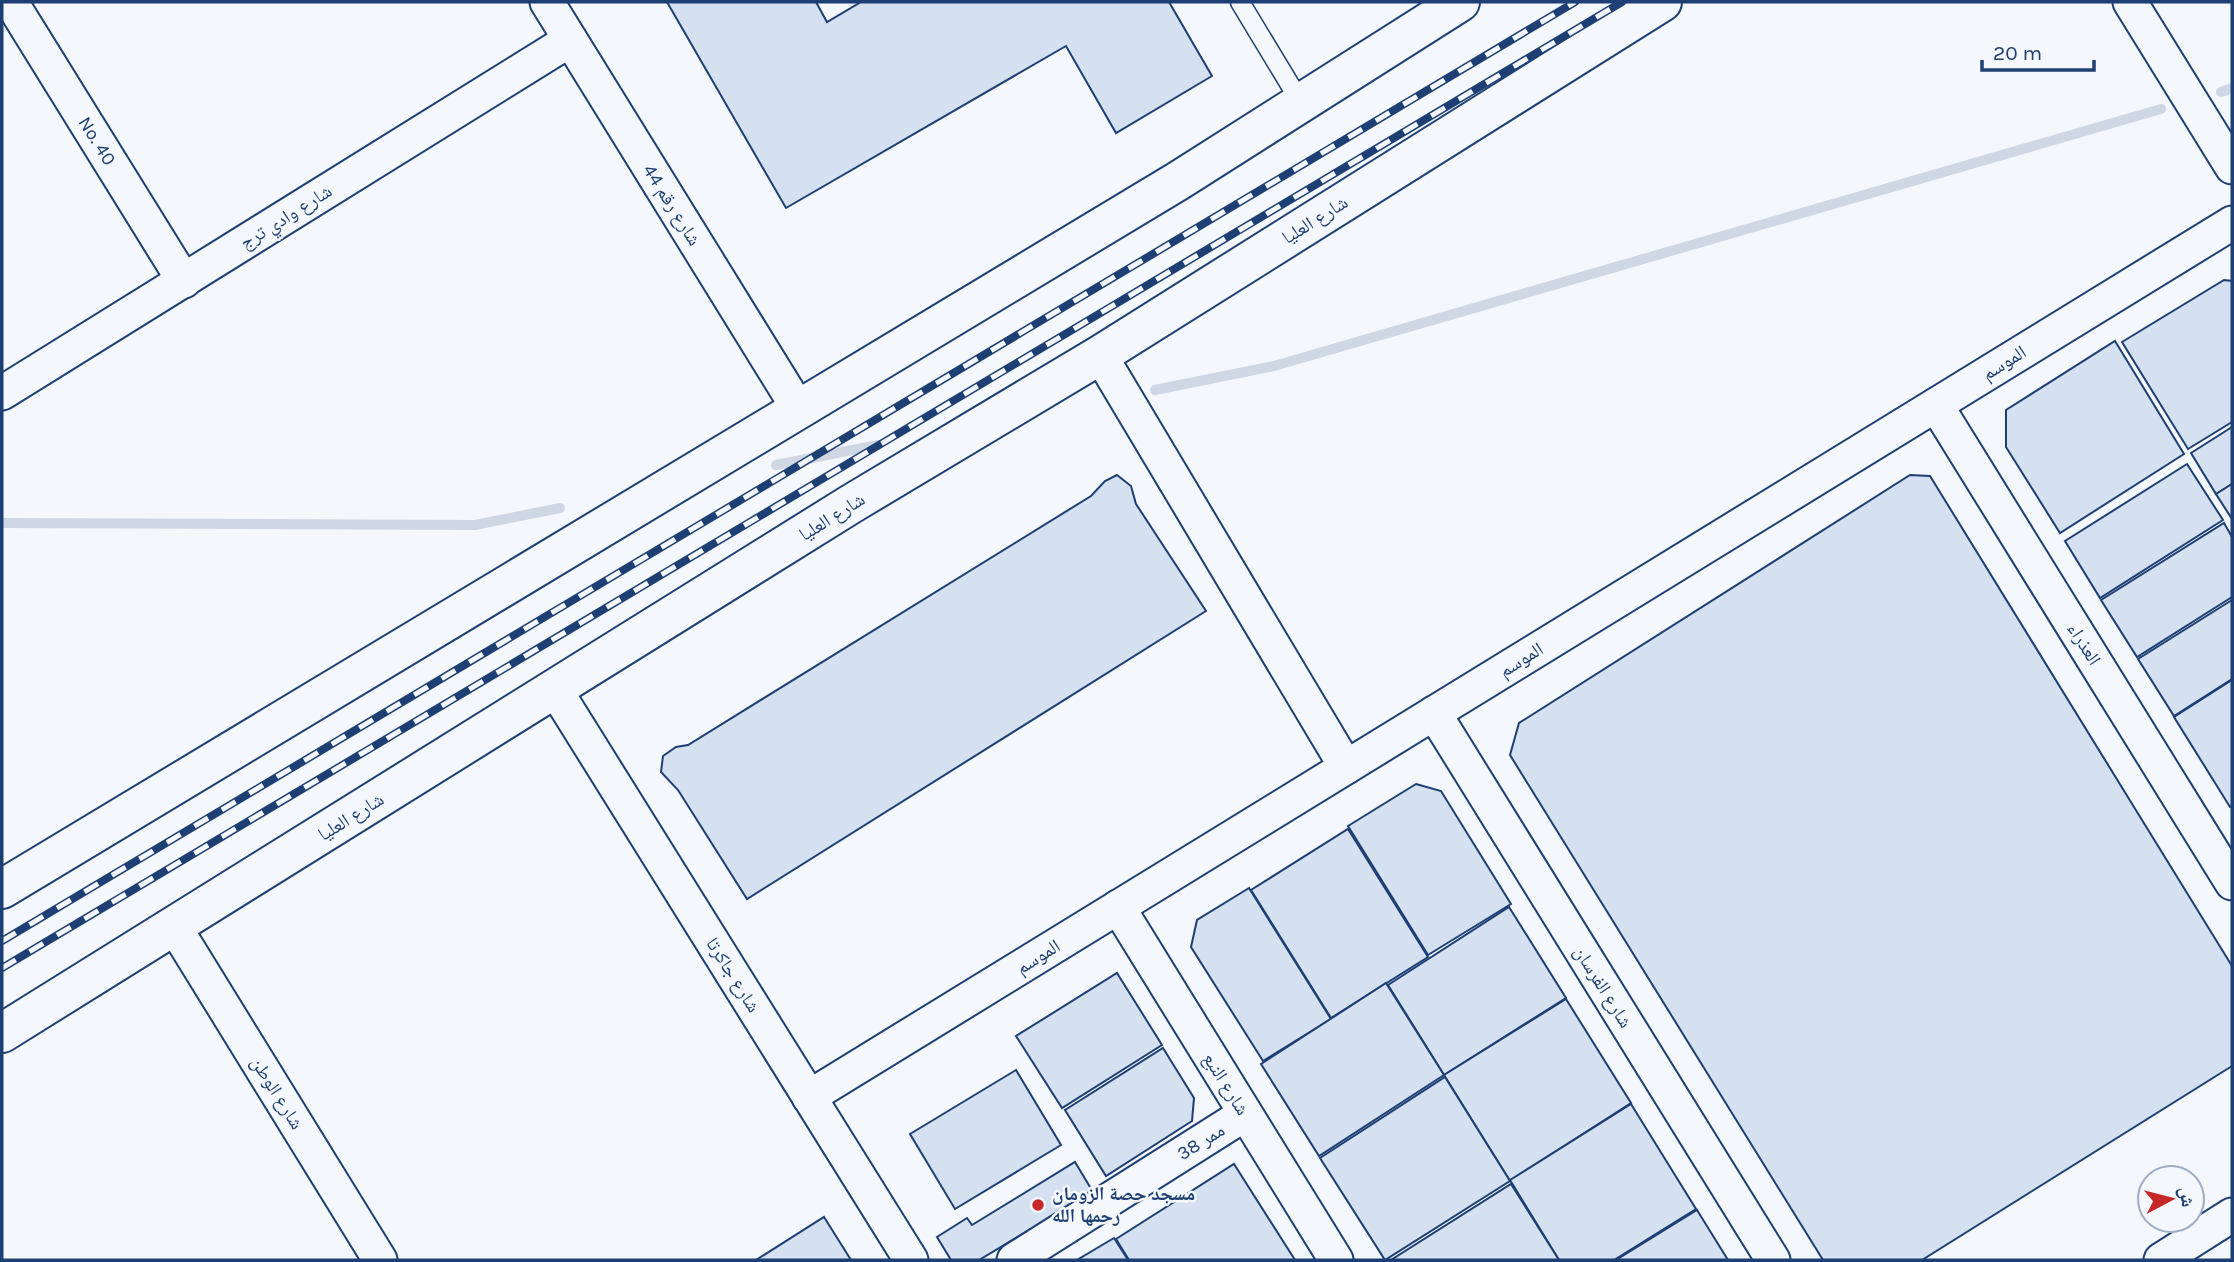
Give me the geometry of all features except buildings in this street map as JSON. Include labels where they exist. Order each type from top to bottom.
[{"type":"main road","points":[[2,889],[1178,181],[1460,2]]},
{"type":"main road","name":"شارع العليا","points":[[2,1033],[556,691],[851,505],[1100,355],[1662,2]]},
{"type":"street","name":"No. 40","points":[[11,2],[184,281]]},
{"type":"street","name":"شارع رقم 44","points":[[547,2],[798,408]]},
{"type":"street","points":[[2130,2],[2232,167]]},
{"type":"street","name":"شارع وادي ترج","points":[[2,393],[570,40]]},
{"type":"street","name":"الموسم","points":[[809,1097],[2232,223]]},
{"type":"street","points":[[1100,355],[1346,767]]},
{"type":"street","name":"العذراء","points":[[1936,405],[2232,883]]},
{"type":"street","name":"شارع جاكرتا","points":[[556,691],[911,1260]]},
{"type":"street","name":"شارع الفرسان","points":[[1434,713],[1773,1260]]},
{"type":"street","name":"شارع النبع","points":[[1118,907],[1336,1260]]},
{"type":"street","name":"شارع الوطن","points":[[174,926],[380,1260]]},
{"type":"street","name":"ممر 38","points":[[1014,1260],[1245,1114]]},
{"type":"street","points":[[2161,1260],[2232,1215]]},
{"type":"lane","points":[[1240,2],[1301,103]]},
{"type":"waterway","points":[[2221,92],[2232,88]]},
{"type":"waterway","points":[[1155,390],[1274,366],[2161,109]]},
{"type":"waterway","points":[[776,465],[878,445]]},
{"type":"waterway","points":[[2,523],[475,525],[560,508]]},
{"type":"railway","points":[[2,941],[1575,2]]},
{"type":"railway","points":[[2,968],[1622,2]]},
{"type":"place","name":"مسجد حصة الزومان رحمها الله","points":[[1038,1205]]}]
